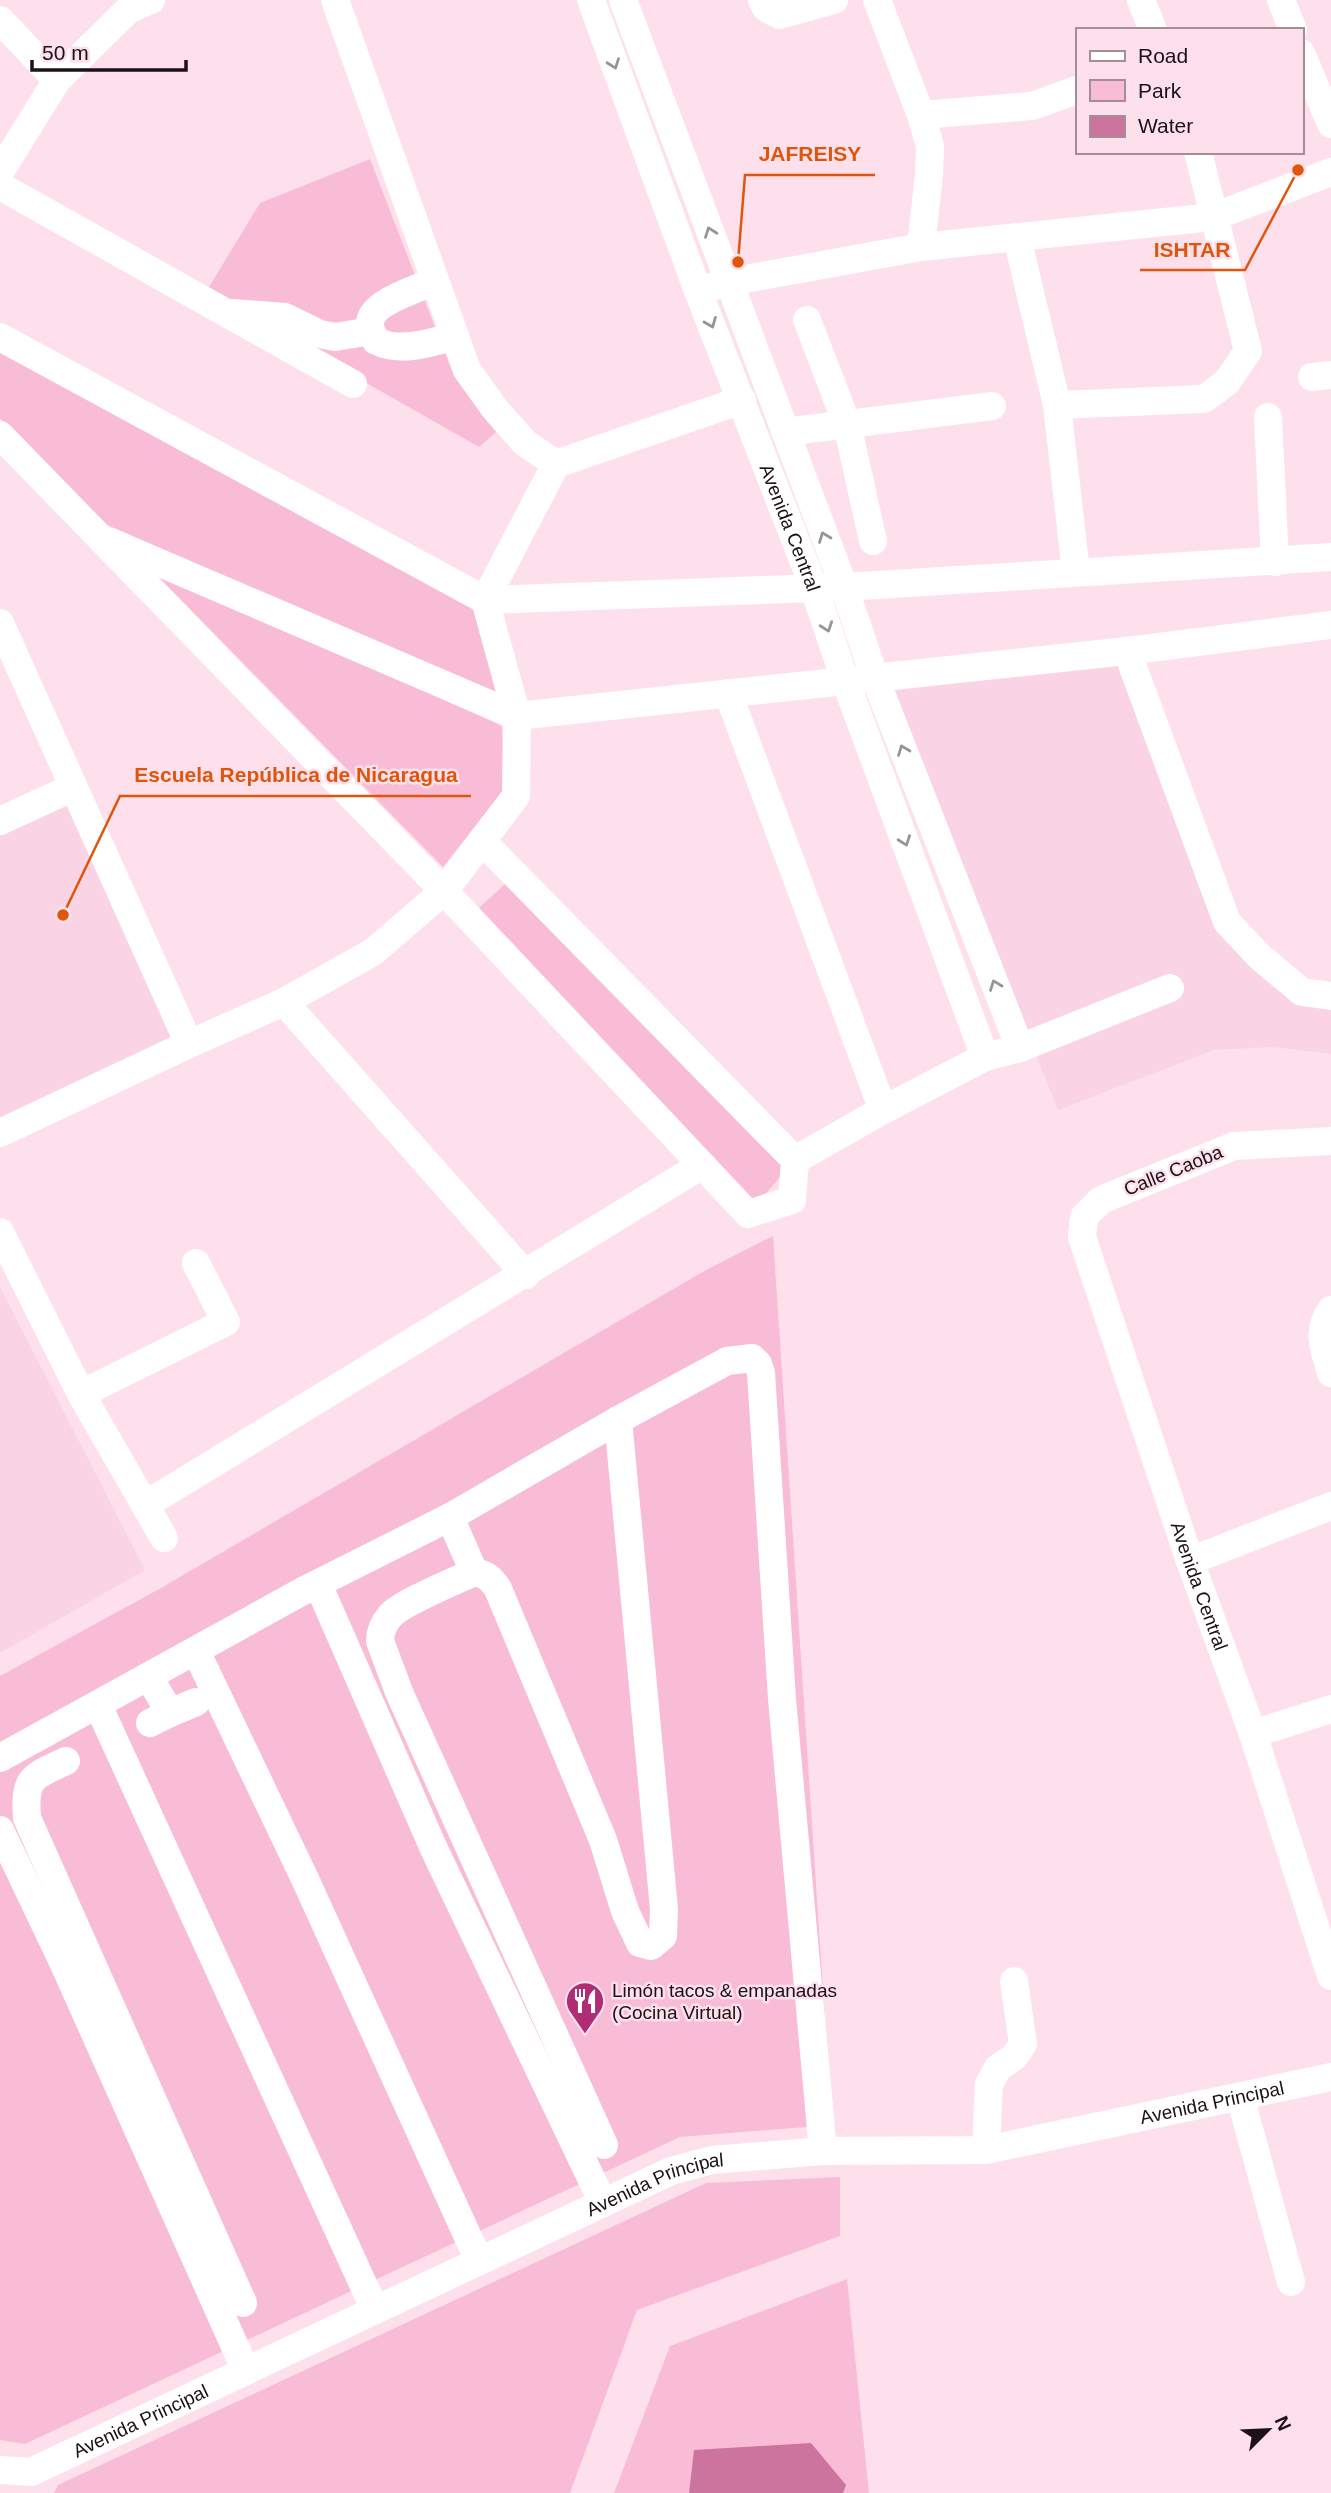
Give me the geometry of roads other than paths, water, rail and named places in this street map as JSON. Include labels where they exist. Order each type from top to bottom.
[{"type":"street","points":[[0,172],[57,80],[128,10],[151,0]]},
{"type":"street","points":[[335,0],[467,370],[495,409],[525,443],[556,464]]},
{"type":"street","name":"Avenida Central","points":[[591,0],[698,291],[814,588],[845,680],[985,1057]]},
{"type":"street","points":[[623,0],[844,587],[875,678],[1020,1048]]},
{"type":"street","points":[[762,0],[766,8],[779,15],[834,0]]},
{"type":"street","points":[[877,0],[921,115],[930,146],[921,247]]},
{"type":"street","points":[[1141,0],[1152,28]]},
{"type":"street","points":[[1281,0],[1292,28]]},
{"type":"street","points":[[0,20],[57,80]]},
{"type":"street","points":[[1303,59],[1331,124]]},
{"type":"street","points":[[921,115],[1032,106],[1076,90]]},
{"type":"street","points":[[1049,102],[1067,109],[1076,109]]},
{"type":"street","points":[[1057,405],[1204,399],[1227,382],[1248,351],[1198,154]]},
{"type":"street","points":[[698,291],[729,282],[921,247],[1213,217],[1331,172]]},
{"type":"street","points":[[0,186],[353,384]]},
{"type":"street","points":[[1017,238],[1057,405],[1076,572]]},
{"type":"street","points":[[435,281],[377,307],[369,323],[371,331],[376,341],[391,345],[419,345],[455,336]]},
{"type":"street","points":[[227,313],[285,317],[320,334],[335,337],[371,331]]},
{"type":"street","points":[[807,320],[847,424],[873,541]]},
{"type":"street","points":[[0,337],[485,600],[844,587],[1331,557]]},
{"type":"street","points":[[0,1133],[284,1002],[373,952],[444,891],[516,796],[517,716],[485,600],[556,464],[742,400]]},
{"type":"street","points":[[785,432],[992,406]]},
{"type":"street","points":[[1268,417],[1275,562]]},
{"type":"street","points":[[0,435],[444,891],[748,1214],[792,1200],[795,1160],[482,841]]},
{"type":"street","points":[[99,537],[517,716],[1127,651],[1331,625]]},
{"type":"street","points":[[0,624],[189,1044]]},
{"type":"street","points":[[1127,651],[1227,922],[1260,957],[1302,992],[1331,996]]},
{"type":"street","points":[[728,693],[883,1110]]},
{"type":"street","points":[[0,821],[72,788]]},
{"type":"street","points":[[795,1160],[985,1057],[1020,1048],[1170,988]]},
{"type":"street","points":[[284,1002],[526,1275]]},
{"type":"street","name":"Calle Caoba","points":[[1101,1200],[1234,1146],[1331,1141]]},
{"type":"street","points":[[145,1505],[526,1275],[702,1165]]},
{"type":"street","name":"Avenida Central","points":[[1101,1200],[1084,1217],[1082,1237],[1190,1560],[1253,1734],[1331,1976]]},
{"type":"street","points":[[0,1232],[81,1394],[164,1538]]},
{"type":"street","points":[[81,1394],[226,1322],[197,1263]]},
{"type":"street","points":[[1331,1310],[1323,1321],[1321,1341],[1331,1373]]},
{"type":"street","points":[[0,1758],[318,1584],[450,1517],[727,1361],[752,1358],[758,1364],[762,1387],[782,1699],[823,2151]]},
{"type":"street","points":[[604,2145],[399,1692],[380,1641],[384,1625],[396,1611],[474,1572],[491,1578],[498,1589],[603,1840],[625,1911],[640,1943],[651,1946],[663,1936],[664,1909],[618,1420]]},
{"type":"street","points":[[1190,1560],[1331,1506]]},
{"type":"street","points":[[450,1517],[474,1572]]},
{"type":"street","points":[[318,1584],[434,1849],[603,2203]]},
{"type":"street","points":[[196,1651],[305,1879],[479,2261]]},
{"type":"street","points":[[149,1677],[160,1718],[196,1702]]},
{"type":"street","points":[[98,1705],[375,2310]]},
{"type":"street","points":[[1253,1734],[1331,1709]]},
{"type":"street","points":[[52,1730],[76,1756],[30,1781],[26,1801],[27,1818],[243,2303]]},
{"type":"street","points":[[0,1830],[63,1962],[246,2371]]},
{"type":"street","points":[[986,2150],[989,2084],[998,2068],[1014,2057],[1023,2044],[1014,1981]]},
{"type":"street","name":"Avenida Principal","points":[[25,2483],[246,2371],[671,2171],[712,2160],[823,2151],[986,2150],[1331,2077]]},
{"type":"street","points":[[1240,2096],[1291,2282]]},
{"type":"street","points":[[0,2470],[25,2483]]},
{"type":"water","points":[[811,2443],[846,2485],[843,2493],[689,2493],[694,2450]]},
{"type":"place","name":"ISHTAR","points":[[1298,170]]},
{"type":"place","name":"JAFREISY","points":[[738,262]]},
{"type":"place","name":"Escuela República de Nicaragua","points":[[63,915]]},
{"type":"place","name":"Limón tacos & empanadas (Cocina Virtual)","points":[[585,2035]]}]
